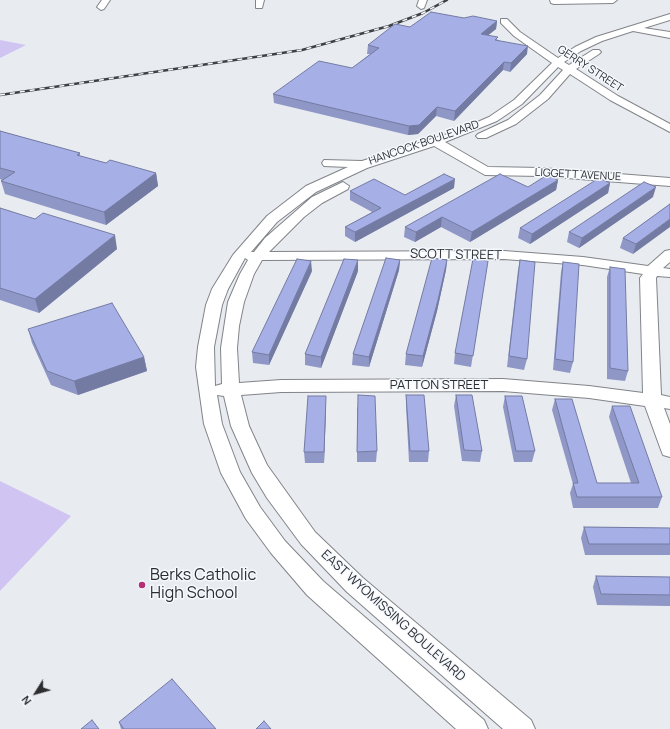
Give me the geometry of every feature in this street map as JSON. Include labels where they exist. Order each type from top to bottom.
[{"type":"street","points":[[554,1],[613,0]]},
{"type":"street","name":"HANCOCK BOULEVARD","points":[[383,167],[441,144],[504,112],[526,96],[558,62],[585,45],[670,17]]},
{"type":"street","name":"GERRY STREET","points":[[504,20],[517,34],[558,62],[632,109],[670,130]]},
{"type":"street","name":"HANCOCK BOULEVARD","points":[[363,165],[494,131],[519,117],[544,97],[569,69],[609,45],[670,26]]},
{"type":"street","points":[[634,29],[670,35]]},
{"type":"street","points":[[504,112],[519,117]]},
{"type":"street","name":"LIGGETT AVENUE","points":[[441,144],[485,171],[541,172],[670,182]]},
{"type":"street","points":[[328,163],[383,167]]},
{"type":"street","name":"EAST WYOMISSING BOULEVARD","points":[[363,165],[311,189],[272,219],[249,256],[220,289],[209,324],[206,347],[207,390],[213,424],[231,473],[269,535],[315,588],[475,729]]},
{"type":"street","name":"EAST WYOMISSING BOULEVARD","points":[[383,167],[317,200],[249,256],[247,274],[236,302],[231,326],[229,348],[231,389],[240,426],[249,447],[274,492],[294,522],[324,556],[349,580],[522,729]]},
{"type":"street","points":[[670,254],[652,270],[648,278],[652,400],[670,450]]},
{"type":"street","name":"SCOTT STREET","points":[[249,256],[504,255],[583,261],[670,273]]},
{"type":"street","name":"PATTON STREET","points":[[207,390],[287,386],[503,385],[589,392],[670,403]]},
{"type":"street","points":[[269,535],[294,522]]},
{"type":"shaded area","points":[[0,40],[26,45],[0,58]]},
{"type":"shaded area","points":[[0,481],[71,516],[0,591]]},
{"type":"building","points":[[431,12],[464,18],[473,16],[497,21],[481,34],[498,37],[495,40],[528,46],[511,63],[504,62],[455,111],[437,107],[419,125],[409,126],[273,94],[319,61],[352,68],[379,48],[368,45],[395,24],[410,27]]},
{"type":"building","points":[[0,131],[80,153],[77,155],[106,163],[110,160],[156,173],[104,212],[1,181],[15,172],[0,168]]},
{"type":"building","points":[[444,174],[455,179],[355,232],[345,227],[381,208],[350,191],[374,179],[405,195]]},
{"type":"building","points":[[500,174],[528,187],[547,175],[558,180],[472,232],[442,217],[416,232],[405,227]]},
{"type":"building","points":[[599,178],[610,183],[532,234],[520,228]]},
{"type":"building","points":[[644,182],[656,187],[582,238],[569,232]]},
{"type":"building","points":[[670,204],[670,219],[636,244],[623,238]]},
{"type":"building","points":[[0,208],[35,219],[43,213],[115,235],[35,299],[0,288]]},
{"type":"building","points":[[386,258],[400,260],[369,357],[353,354]]},
{"type":"building","points":[[432,258],[447,260],[423,356],[406,354]]},
{"type":"building","points":[[297,259],[311,261],[269,355],[252,352]]},
{"type":"building","points":[[344,259],[358,260],[321,357],[305,354]]},
{"type":"building","points":[[473,259],[488,261],[473,356],[455,353]]},
{"type":"building","points":[[520,260],[535,262],[527,359],[509,356]]},
{"type":"building","points":[[563,262],[579,264],[573,362],[555,359]]},
{"type":"building","points":[[610,267],[625,269],[628,371],[610,368]]},
{"type":"building","points":[[112,303],[144,357],[74,381],[47,371],[28,329]]},
{"type":"building","points":[[358,395],[375,396],[377,451],[357,452]]},
{"type":"building","points":[[406,395],[424,395],[429,451],[410,451]]},
{"type":"building","points":[[456,395],[472,395],[482,451],[464,450]]},
{"type":"building","points":[[308,396],[326,396],[324,452],[304,452]]},
{"type":"building","points":[[505,396],[522,396],[535,451],[516,451]]},
{"type":"building","points":[[555,399],[572,399],[597,483],[639,483],[612,406],[630,406],[662,497],[577,497],[573,483],[578,483]]},
{"type":"building","points":[[584,527],[670,528],[670,544],[589,544]]},
{"type":"building","points":[[596,576],[670,577],[670,595],[601,594]]},
{"type":"building","points":[[172,679],[216,729],[124,729],[119,722]]},
{"type":"building","points":[[92,720],[99,729],[81,729]]},
{"type":"building","points":[[264,721],[271,729],[256,729]]},
{"type":"railway","points":[[0,95],[302,50],[389,26],[423,13],[447,0]]},
{"type":"place","name":"Berks Catholic High School","points":[[142,585]]}]
